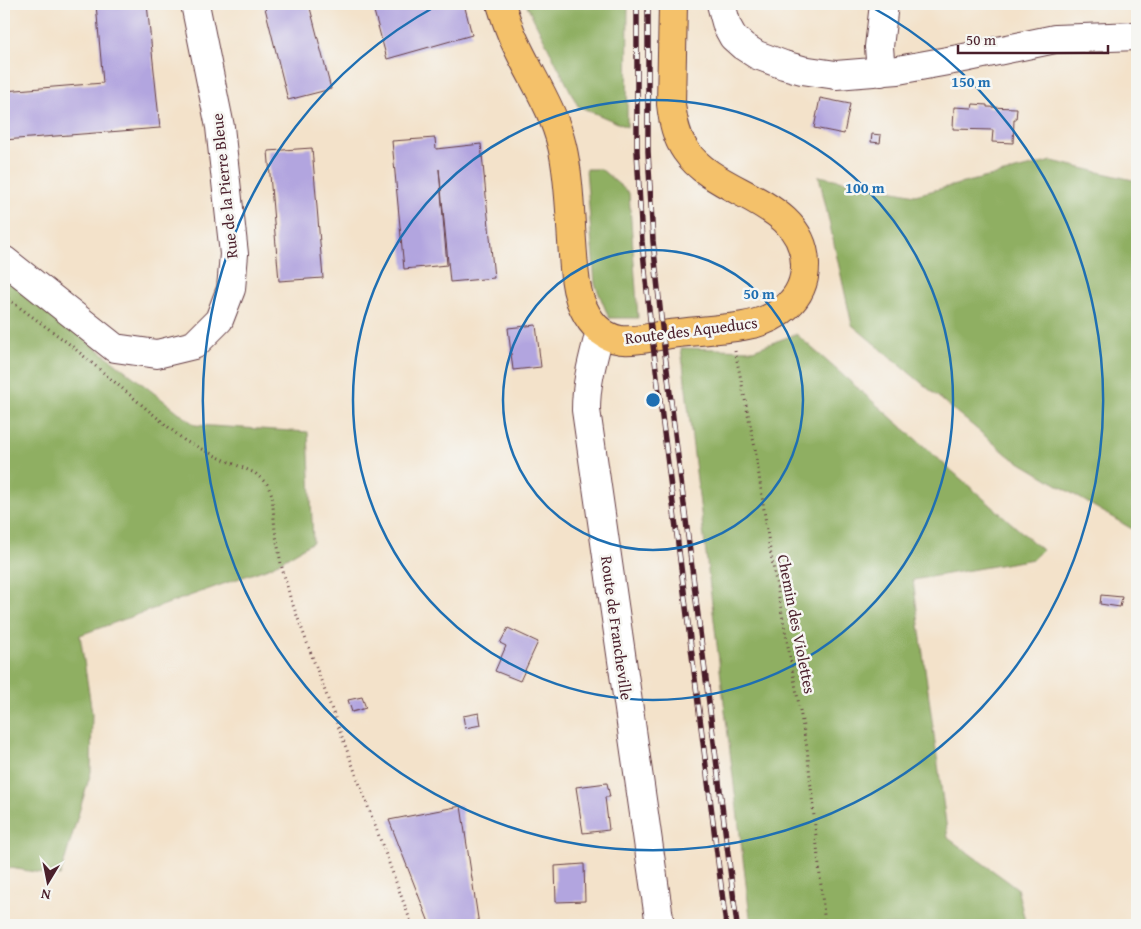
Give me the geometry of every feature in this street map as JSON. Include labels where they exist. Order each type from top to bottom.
[{"type":"main road","name":"Route des Aqueducs","points":[[502,4],[515,42],[554,117],[560,135],[568,181],[575,277],[580,300],[588,318],[600,331],[611,337],[624,340],[731,328],[763,322],[780,313],[795,299],[803,282],[805,272],[804,254],[798,236],[786,221],[769,208],[723,183],[700,167],[680,141],[671,104],[673,4]]},
{"type":"street","name":"Rue de la Pierre Bleue","points":[[4,260],[115,348],[157,354],[194,345],[219,320],[232,289],[234,254],[220,127],[195,4]]},
{"type":"street","points":[[721,4],[727,26],[743,46],[784,65],[836,75],[890,71],[1055,39],[1137,36]]},
{"type":"street","points":[[884,4],[879,47],[890,71]]},
{"type":"street","points":[[890,71],[897,51],[903,4]]},
{"type":"street","name":"Route de Francheville","points":[[600,331],[589,375],[586,410],[660,925]]},
{"type":"path","points":[[4,296],[68,343],[184,441],[255,474],[267,484],[272,495],[275,530],[281,564],[290,597],[412,925]]},
{"type":"path","name":"Chemin des Violettes","points":[[731,328],[755,448],[769,544],[807,748],[825,925]]},
{"type":"green space","points":[[526,4],[628,4],[627,127],[578,106]]},
{"type":"green space","points":[[1052,161],[1137,181],[1137,532],[1009,456],[852,325],[819,176],[915,195]]},
{"type":"green space","points":[[586,169],[601,169],[629,193],[638,318],[609,318],[595,284]]},
{"type":"green space","points":[[4,276],[195,425],[308,432],[313,542],[271,567],[80,635],[92,713],[91,772],[60,876],[4,867]]},
{"type":"green space","points":[[796,334],[1042,550],[1033,559],[913,580],[948,838],[1017,888],[1026,925],[751,925],[681,348],[753,350]]},
{"type":"building","points":[[96,4],[147,4],[160,128],[4,140],[4,91],[103,83]]},
{"type":"building","points":[[264,4],[309,4],[331,89],[288,100]]},
{"type":"building","points":[[372,4],[464,4],[472,35],[387,59]]},
{"type":"building","points":[[820,98],[850,104],[844,134],[814,128]]},
{"type":"building","points":[[973,104],[987,105],[987,107],[1017,108],[1016,120],[1014,120],[1013,143],[992,142],[993,130],[953,129],[954,107],[972,108]]},
{"type":"building","points":[[872,134],[881,135],[880,143],[871,142]]},
{"type":"building","points":[[435,138],[436,149],[481,144],[494,278],[450,282],[439,169],[447,265],[404,269],[392,141]]},
{"type":"building","points":[[312,148],[323,278],[279,281],[268,151]]},
{"type":"building","points":[[536,325],[541,367],[513,370],[508,328]]},
{"type":"building","points":[[1101,595],[1122,597],[1120,607],[1100,604]]},
{"type":"building","points":[[508,628],[538,642],[520,681],[495,671],[506,646],[500,643]]},
{"type":"building","points":[[362,697],[366,708],[352,712],[348,700]]},
{"type":"building","points":[[479,713],[481,725],[465,728],[463,716]]},
{"type":"building","points":[[607,783],[610,797],[605,797],[609,830],[583,833],[576,787]]},
{"type":"building","points":[[461,806],[479,925],[430,925],[389,820]]},
{"type":"building","points":[[584,864],[585,901],[556,902],[555,866]]},
{"type":"railway","points":[[637,4],[637,151],[642,242],[651,329],[726,925]]},
{"type":"railway","points":[[648,4],[648,151],[653,241],[664,346],[737,925]]}]
